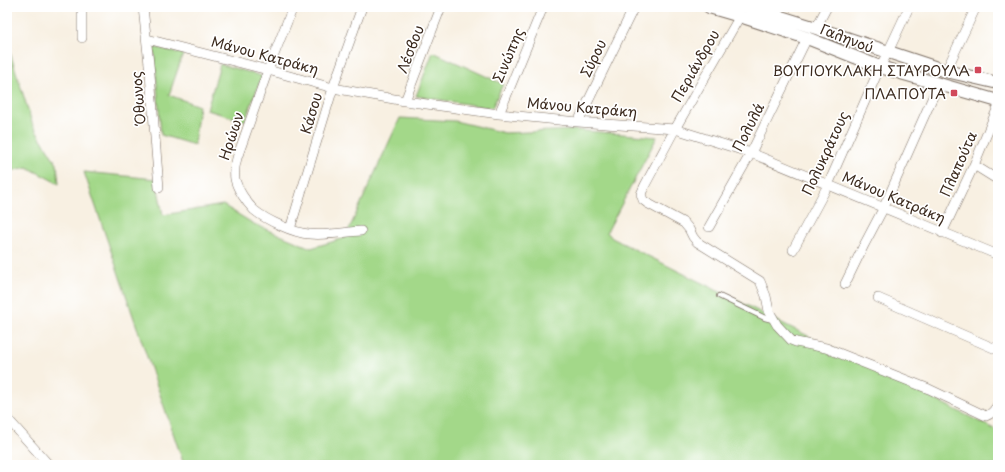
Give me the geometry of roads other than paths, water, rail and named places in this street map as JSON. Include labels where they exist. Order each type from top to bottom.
[{"type":"street","points":[[82,7],[82,38]]},
{"type":"street","name":"Όθωνος","points":[[143,7],[159,188]]},
{"type":"street","name":"Ηρώων","points":[[292,7],[237,158],[235,179],[249,205],[275,223],[298,233],[322,235],[361,231]]},
{"type":"street","name":"Κάσου","points":[[290,229],[333,88],[362,7]]},
{"type":"street","name":"Λέσβου","points":[[405,101],[441,7]]},
{"type":"street","name":"Σινώπης","points":[[499,114],[543,7]]},
{"type":"street","name":"Σύρου","points":[[578,122],[634,7]]},
{"type":"street","name":"Γαληνού","points":[[709,7],[807,38],[880,67],[998,101]]},
{"type":"street","name":"Γαληνού","points":[[749,7],[946,71],[998,83]]},
{"type":"street","points":[[816,28],[827,7]]},
{"type":"street","points":[[888,52],[909,7]]},
{"type":"street","points":[[946,71],[976,7]]},
{"type":"street","name":"Περιάνδρου","points":[[740,16],[675,129],[641,194],[643,200],[647,203],[684,223],[697,242],[760,281],[773,320]]},
{"type":"street","name":"Πολυλά","points":[[710,227],[751,153],[807,38]]},
{"type":"street","name":"Μάνου Κατράκη","points":[[147,39],[333,88],[405,101],[499,114],[578,122],[675,129],[751,153],[828,184],[883,209],[998,255]]},
{"type":"street","name":"Πολυκράτους","points":[[793,250],[828,184],[888,52]]},
{"type":"street","points":[[845,284],[883,209],[939,83]]},
{"type":"street","name":"Πλαπούτα","points":[[942,232],[974,165],[998,107]]},
{"type":"street","points":[[974,165],[998,180]]},
{"type":"street","points":[[878,298],[998,350]]},
{"type":"street","points":[[773,320],[791,340],[826,348],[929,389],[986,416],[996,409],[998,404]]},
{"type":"street","points":[[7,418],[49,465]]},
{"type":"lane","points":[[719,296],[765,318],[773,320]]},
{"type":"place","name":"ΒΟΥΓΙΟΥΚΛΑΚΗ ΣΤΑΥΡΟΥΛΑ","points":[[978,70]]},
{"type":"place","name":"ΠΛΑΠΟΥΤΑ","points":[[954,93]]}]
